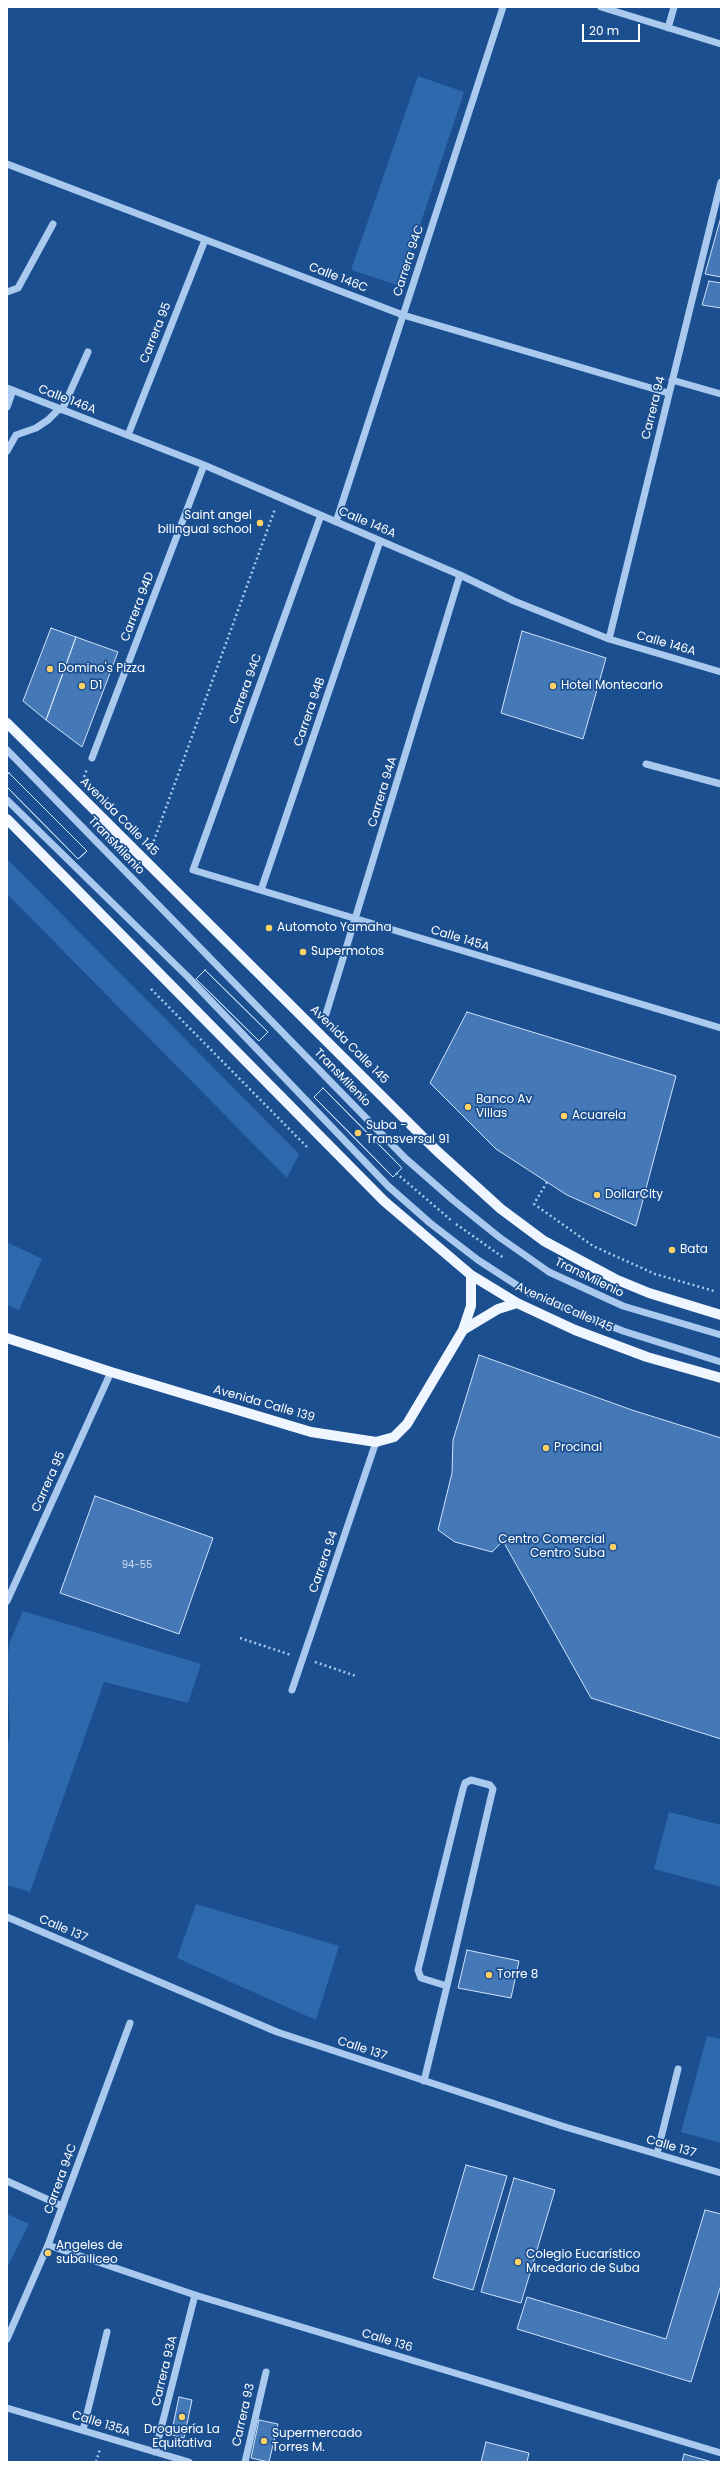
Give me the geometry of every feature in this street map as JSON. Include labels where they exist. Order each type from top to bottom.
[{"type":"main road","name":"Avenida Calle 145","points":[[7,723],[437,1151],[501,1209],[544,1241],[608,1276],[649,1293],[721,1315]]},
{"type":"main road","name":"Avenida Calle 145","points":[[7,819],[367,1184],[471,1275],[517,1303],[575,1330],[647,1357],[721,1378]]},
{"type":"main road","name":"Avenida Calle 139","points":[[7,1338],[110,1372],[311,1432],[376,1442],[394,1437],[407,1424],[463,1330],[471,1306],[471,1275]]},
{"type":"main road","name":"Avenida Calle 139","points":[[463,1330],[498,1309],[517,1303]]},
{"type":"street","name":"Carrera 94C","points":[[336,522],[503,7]]},
{"type":"street","points":[[601,7],[721,44]]},
{"type":"street","points":[[668,28],[674,7]]},
{"type":"street","name":"Calle 146C","points":[[7,164],[403,315],[668,393]]},
{"type":"street","name":"Carrera 94","points":[[609,639],[668,393],[721,182]]},
{"type":"street","points":[[7,292],[18,288],[53,224]]},
{"type":"street","name":"Carrera 95","points":[[128,435],[205,240]]},
{"type":"street","points":[[7,451],[16,435],[36,428],[48,420],[59,409],[62,410],[88,352]]},
{"type":"street","points":[[672,380],[721,394]]},
{"type":"street","points":[[7,407],[10,389]]},
{"type":"street","name":"Calle 146A","points":[[10,389],[204,465],[460,575],[514,601],[609,639],[721,672]]},
{"type":"street","name":"Carrera 94D","points":[[92,758],[204,465]]},
{"type":"street","name":"Carrera 94C","points":[[193,870],[321,515]]},
{"type":"street","name":"Carrera 94B","points":[[260,890],[380,541]]},
{"type":"street","name":"Carrera 94A","points":[[326,1014],[357,920],[460,575]]},
{"type":"street","name":"TransMilenio","points":[[7,750],[405,1158],[452,1200],[499,1237],[549,1272],[623,1306],[721,1335]]},
{"type":"street","points":[[646,764],[721,784]]},
{"type":"street","points":[[7,800],[188,977],[388,1186],[430,1223],[478,1260],[532,1295],[623,1331],[721,1362]]},
{"type":"street","name":"Calle 145A","points":[[193,870],[721,1028]]},
{"type":"street","name":"Carrera 95","points":[[7,1601],[110,1372]]},
{"type":"street","name":"Carrera 94","points":[[292,1690],[376,1442]]},
{"type":"street","points":[[424,2081],[447,1986],[493,1789],[490,1785],[471,1780],[465,1783],[463,1789],[418,1970],[421,1978],[447,1986]]},
{"type":"street","name":"Calle 137","points":[[7,1917],[277,2032],[562,2126],[721,2173]]},
{"type":"street","name":"Carrera 94C","points":[[7,2339],[48,2245],[130,2024]]},
{"type":"street","points":[[657,2154],[678,2069]]},
{"type":"street","points":[[7,2181],[62,2206]]},
{"type":"street","name":"Calle 136","points":[[48,2245],[195,2295],[721,2453]]},
{"type":"street","name":"Carrera 93A","points":[[155,2452],[195,2295]]},
{"type":"street","points":[[83,2430],[107,2332]]},
{"type":"street","name":"Carrera 93","points":[[245,2462],[266,2372]]},
{"type":"street","name":"Calle 135A","points":[[7,2408],[190,2462]]},
{"type":"path","points":[[152,846],[279,497]]},
{"type":"path","points":[[547,1182],[534,1204],[593,1246],[655,1274],[714,1292]]},
{"type":"shaded area","points":[[418,76],[464,92],[400,286],[351,270]]},
{"type":"shaded area","points":[[7,859],[299,1154],[287,1178],[7,894]]},
{"type":"shaded area","points":[[7,1242],[42,1259],[19,1310],[7,1305]]},
{"type":"shaded area","points":[[23,1611],[201,1664],[188,1703],[104,1682],[30,1892],[7,1885],[7,1747],[10,1735],[7,1664],[9,1644]]},
{"type":"shaded area","points":[[669,1812],[721,1825],[721,1887],[654,1869]]},
{"type":"shaded area","points":[[196,1904],[339,1946],[316,2020],[177,1958]]},
{"type":"shaded area","points":[[707,2036],[721,2039],[721,2143],[681,2132]]},
{"type":"shaded area","points":[[7,2214],[29,2224],[7,2268]]},
{"type":"building","points":[[721,217],[721,277],[705,274]]},
{"type":"building","points":[[709,281],[721,283],[721,308],[702,305]]},
{"type":"building","name":"Domino's Pizza","points":[[51,628],[76,637],[46,720],[23,701]]},
{"type":"building","name":"Hotel Montecarlo","points":[[522,631],[606,658],[583,739],[501,713]]},
{"type":"building","name":"D1","points":[[76,637],[118,652],[82,747],[46,720]]},
{"type":"building","points":[[9,773],[87,851],[78,859],[7,787],[7,775]]},
{"type":"building","points":[[9,773],[87,851],[78,859],[7,787],[7,775]]},
{"type":"building","points":[[205,970],[268,1032],[259,1041],[196,979]]},
{"type":"building","points":[[205,970],[268,1032],[259,1041],[196,979]]},
{"type":"building","name":"Acuarela","points":[[467,1012],[676,1076],[636,1226],[567,1195],[496,1149],[430,1083]]},
{"type":"building","name":"Suba - Transversal 91","points":[[323,1088],[402,1168],[393,1177],[314,1097]]},
{"type":"building","name":"Suba - Transversal 91","points":[[323,1088],[402,1168],[393,1177],[314,1097]]},
{"type":"building","name":"Centro Comercial Centro Suba","points":[[479,1355],[632,1410],[721,1438],[721,1739],[591,1698],[503,1541],[492,1552],[455,1542],[438,1530],[452,1473],[453,1440]]},
{"type":"building","points":[[95,1496],[213,1538],[179,1634],[60,1593]]},
{"type":"building","name":"Torre 8","points":[[467,1950],[519,1961],[511,1998],[458,1988]]},
{"type":"building","points":[[466,2165],[507,2176],[473,2290],[433,2278]]},
{"type":"building","points":[[514,2178],[555,2190],[521,2303],[481,2292]]},
{"type":"building","points":[[705,2210],[721,2214],[721,2285],[691,2382],[517,2329],[527,2297],[666,2339]]},
{"type":"building","name":"Droguería La Equitativa","points":[[179,2397],[192,2400],[184,2438],[171,2435]]},
{"type":"building","name":"Supermercado Torres M.","points":[[259,2420],[278,2424],[269,2462],[251,2458]]},
{"type":"building","points":[[486,2442],[529,2453],[527,2462],[481,2462]]},
{"type":"building","points":[[684,2454],[712,2462],[682,2462]]},
{"type":"place","name":"Saint angel bilingual school","points":[[260,523]]},
{"type":"place","name":"Domino's Pizza","points":[[50,669]]},
{"type":"place","name":"D1","points":[[82,686]]},
{"type":"place","name":"Hotel Montecarlo","points":[[553,686]]},
{"type":"place","name":"Automoto Yamaha","points":[[269,928]]},
{"type":"place","name":"Supermotos","points":[[303,952]]},
{"type":"place","name":"Banco Av Villas","points":[[468,1107]]},
{"type":"place","name":"Acuarela","points":[[564,1116]]},
{"type":"place","name":"Suba - Transversal 91","points":[[358,1133]]},
{"type":"place","name":"DollarCity","points":[[597,1195]]},
{"type":"place","name":"Bata","points":[[672,1250]]},
{"type":"place","name":"Procinal","points":[[546,1448]]},
{"type":"place","name":"Centro Comercial Centro Suba","points":[[613,1547]]},
{"type":"place","name":"Torre 8","points":[[489,1975]]},
{"type":"place","name":"Angeles de suba liceo","points":[[48,2253]]},
{"type":"place","name":"Colegio Eucarístico Mrcedario de Suba","points":[[518,2262]]},
{"type":"place","name":"Droguería La Equitativa","points":[[182,2417]]},
{"type":"place","name":"Supermercado Torres M.","points":[[264,2441]]}]
